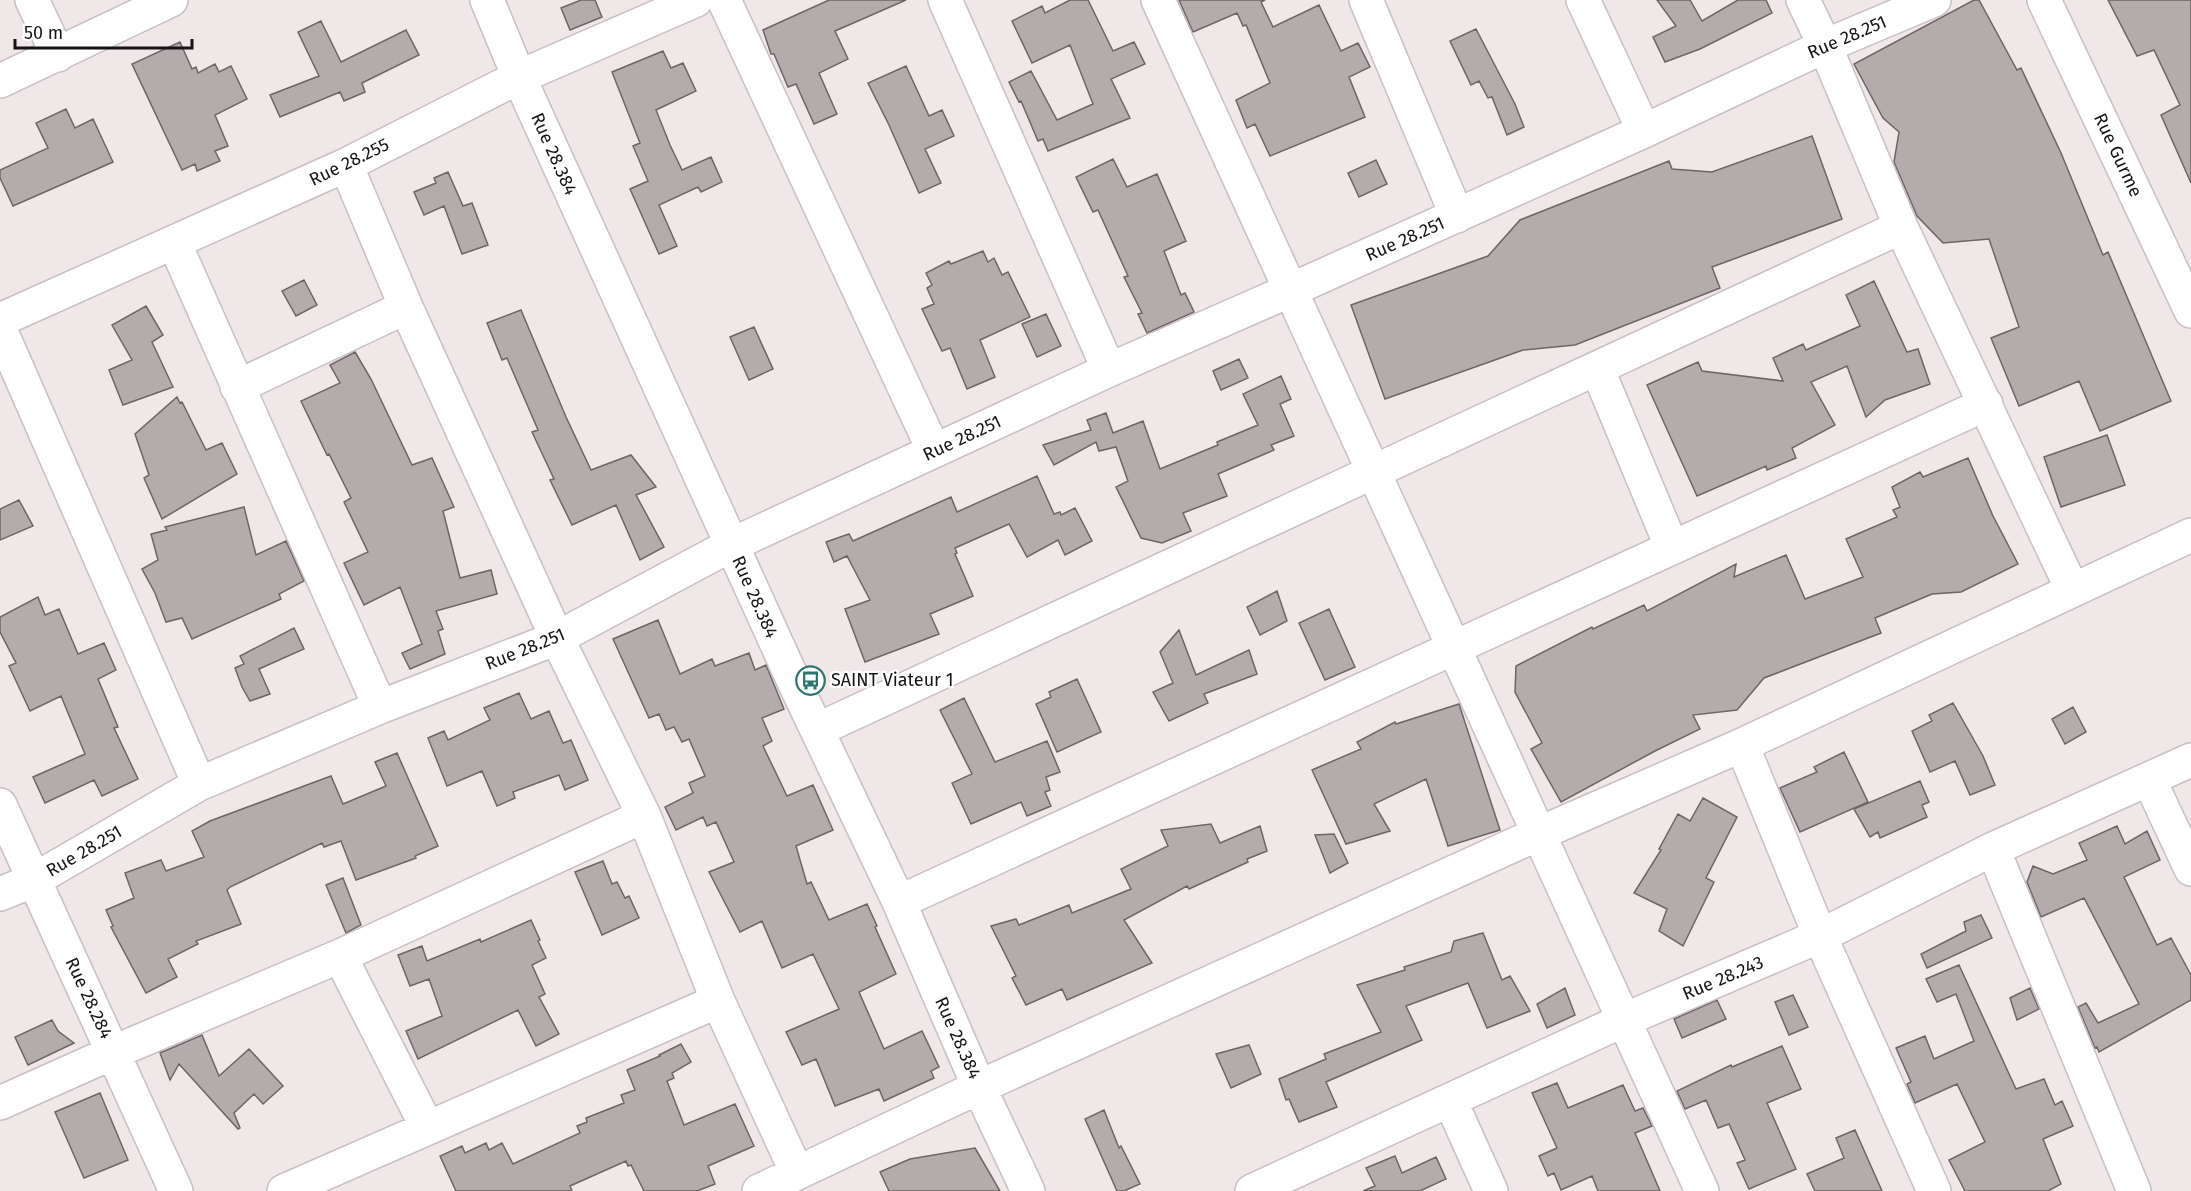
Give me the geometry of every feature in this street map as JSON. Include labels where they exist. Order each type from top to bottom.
[{"type":"street","points":[[32,0],[58,55]]},
{"type":"street","points":[[0,81],[171,0]]},
{"type":"street","name":"Rue 28.384","points":[[488,0],[519,77],[731,545],[898,902],[979,1087],[1028,1191]]},
{"type":"street","name":"Rue 28.255","points":[[0,320],[346,165],[519,77],[696,0]]},
{"type":"street","points":[[724,0],[934,451]]},
{"type":"street","points":[[945,0],[1109,370]]},
{"type":"street","points":[[1158,0],[1702,1191]]},
{"type":"street","points":[[1366,0],[1457,216]]},
{"type":"street","points":[[1583,0],[1644,131]]},
{"type":"street","points":[[1803,0],[1825,46],[1901,227],[2072,589]]},
{"type":"street","name":"Rue 28.251","points":[[0,894],[34,880],[199,784],[380,707],[557,638],[731,545],[1109,370],[1457,216],[1825,46],[1934,0]]},
{"type":"street","name":"Rue Gurme","points":[[2044,0],[2191,311]]},
{"type":"street","points":[[346,165],[406,307],[557,638],[644,816],[718,1001],[797,1173]]},
{"type":"street","points":[[817,730],[1901,227]]},
{"type":"street","points":[[174,242],[380,707]]},
{"type":"street","points":[[237,387],[406,307]]},
{"type":"street","points":[[0,329],[199,784]]},
{"type":"street","points":[[1597,368],[1672,548]]},
{"type":"street","points":[[898,902],[1986,404]]},
{"type":"street","points":[[759,1191],[979,1087],[1538,834],[1742,745],[2191,535]]},
{"type":"street","points":[[1742,745],[1821,936],[1934,1191]]},
{"type":"street","name":"Rue 28.243","points":[[1260,1189],[1624,1020],[1821,936],[1993,849],[2191,760]]},
{"type":"street","points":[[2149,779],[2191,869]]},
{"type":"street","name":"Rue 28.284","points":[[0,806],[176,1191]]},
{"type":"street","points":[[0,1103],[340,956],[644,816]]},
{"type":"street","points":[[1993,849],[2134,1191]]},
{"type":"street","points":[[340,956],[427,1127]]},
{"type":"street","points":[[284,1191],[718,1001]]},
{"type":"street","points":[[1450,1100],[1491,1191]]},
{"type":"building","points":[[581,0],[595,0],[602,17],[570,30],[561,8]]},
{"type":"building","points":[[829,0],[906,0],[835,31],[848,59],[819,73],[837,114],[814,124],[796,84],[788,87],[774,54],[771,54],[763,30]]},
{"type":"building","points":[[1070,0],[1088,0],[1113,51],[1134,42],[1145,64],[1111,79],[1130,118],[1048,151],[1043,139],[1038,141],[1021,101],[1019,102],[1009,82],[1031,71],[1057,120],[1093,104],[1070,45],[1032,63],[1012,21],[1042,6],[1045,13]]},
{"type":"building","points":[[1179,0],[1265,0],[1261,2],[1273,27],[1319,5],[1341,51],[1358,43],[1370,67],[1349,77],[1365,117],[1270,156],[1255,124],[1247,128],[1236,100],[1270,83],[1246,25],[1243,26],[1237,13],[1193,32]]},
{"type":"building","points":[[1657,0],[1690,0],[1702,21],[1738,0],[1766,0],[1772,13],[1700,49],[1665,62],[1653,37],[1676,26]]},
{"type":"building","points":[[1974,0],[1979,0],[2017,70],[2021,68],[2061,153],[2103,255],[2108,252],[2171,401],[2100,431],[2079,381],[2019,406],[1991,338],[2019,327],[1989,239],[1943,243],[1917,216],[1894,162],[1899,132],[1883,118],[1854,64]]},
{"type":"building","points":[[2108,0],[2191,0],[2191,183],[2161,115],[2180,105],[2154,50],[2137,56]]},
{"type":"building","points":[[321,21],[341,62],[406,30],[419,55],[362,83],[365,92],[344,101],[340,92],[280,117],[270,95],[319,76],[298,32]]},
{"type":"building","points":[[1476,29],[1515,104],[1524,127],[1507,135],[1492,97],[1488,98],[1479,81],[1471,85],[1450,41]]},
{"type":"building","points":[[180,42],[192,69],[196,67],[198,73],[215,64],[219,72],[231,66],[247,99],[215,115],[228,146],[215,151],[220,161],[197,171],[195,164],[182,170],[132,64]]},
{"type":"building","points":[[663,51],[671,68],[683,63],[696,91],[656,110],[670,145],[682,170],[711,157],[722,182],[701,192],[698,187],[659,205],[677,246],[659,254],[630,189],[648,181],[633,146],[640,143],[612,72]]},
{"type":"building","points":[[906,66],[929,116],[942,110],[954,136],[925,149],[941,183],[919,193],[868,83]]},
{"type":"building","points":[[66,109],[75,128],[93,119],[113,162],[13,206],[0,178],[0,170],[48,148],[36,123]]},
{"type":"building","points":[[1812,136],[1842,219],[1712,267],[1720,288],[1575,345],[1523,350],[1385,399],[1351,305],[1488,256],[1520,220],[1669,161],[1672,169],[1712,172]]},
{"type":"building","points":[[1113,159],[1127,187],[1157,174],[1186,241],[1164,251],[1181,295],[1185,293],[1194,312],[1147,333],[1138,314],[1142,313],[1124,277],[1128,276],[1098,210],[1093,212],[1076,177]]},
{"type":"building","points":[[1376,160],[1387,184],[1359,197],[1348,173]]},
{"type":"building","points":[[448,172],[463,206],[472,203],[488,245],[462,254],[444,206],[424,215],[414,192],[436,183],[434,178]]},
{"type":"building","points":[[983,251],[988,262],[994,258],[1002,275],[1008,272],[1030,317],[980,340],[995,377],[967,389],[950,348],[942,351],[922,309],[934,304],[927,288],[932,285],[926,273],[949,261],[951,264]]},
{"type":"building","points":[[304,280],[317,305],[296,316],[282,291]]},
{"type":"building","points":[[1874,281],[1907,352],[1918,349],[1930,384],[1885,400],[1866,417],[1847,366],[1811,382],[1835,425],[1792,448],[1796,458],[1767,470],[1766,466],[1697,496],[1647,385],[1698,362],[1702,371],[1783,381],[1773,358],[1803,344],[1806,350],[1860,326],[1846,295]]},
{"type":"building","points":[[146,306],[163,335],[152,342],[173,387],[123,405],[109,370],[132,360],[112,325]]},
{"type":"building","points":[[521,310],[591,470],[631,455],[656,487],[636,495],[664,547],[640,560],[616,505],[572,525],[550,480],[554,479],[532,432],[538,430],[507,358],[502,360],[487,323]]},
{"type":"building","points":[[1046,314],[1061,346],[1037,357],[1022,324]]},
{"type":"building","points":[[754,327],[773,369],[749,380],[730,337]]},
{"type":"building","points":[[355,352],[371,379],[412,465],[432,458],[454,507],[443,511],[460,578],[491,570],[497,594],[436,611],[443,629],[438,631],[445,654],[410,669],[402,653],[422,644],[400,587],[364,605],[344,563],[368,552],[344,502],[351,498],[301,401],[340,383],[330,365]]},
{"type":"building","points":[[1239,359],[1248,378],[1221,390],[1213,371]]},
{"type":"building","points":[[1281,376],[1291,399],[1280,404],[1294,436],[1271,445],[1274,450],[1218,474],[1227,496],[1183,513],[1191,531],[1162,543],[1141,538],[1116,487],[1128,481],[1116,447],[1099,451],[1096,442],[1054,465],[1043,445],[1091,430],[1087,420],[1106,413],[1113,433],[1143,421],[1160,469],[1218,445],[1217,442],[1258,425],[1243,394]]},
{"type":"building","points":[[177,397],[180,403],[182,402],[206,450],[222,443],[237,474],[162,519],[144,478],[149,475],[135,434]]},
{"type":"building","points":[[2107,435],[2125,485],[2061,507],[2044,457]]},
{"type":"building","points":[[1968,458],[1993,516],[2018,564],[1961,592],[1932,594],[1875,618],[1881,633],[1764,678],[1737,710],[1693,715],[1700,729],[1561,802],[1531,749],[1542,743],[1515,692],[1516,666],[1592,627],[1593,629],[1644,605],[1647,611],[1736,564],[1734,577],[1786,555],[1805,599],[1863,577],[1846,539],[1897,517],[1893,510],[1900,507],[1892,487],[1920,472],[1923,477]]},
{"type":"building","points":[[1037,476],[1054,514],[1060,512],[1061,515],[1075,508],[1092,541],[1065,555],[1058,540],[1027,557],[1009,524],[955,548],[957,553],[955,554],[973,596],[930,614],[939,634],[865,662],[845,609],[870,600],[847,556],[834,562],[826,542],[849,534],[853,541],[951,497],[957,512]]},
{"type":"building","points":[[19,500],[33,526],[0,540],[0,509]]},
{"type":"building","points":[[244,507],[256,555],[286,541],[304,581],[279,594],[281,599],[192,639],[182,618],[166,622],[155,593],[142,569],[158,560],[151,534],[167,530],[165,527]]},
{"type":"building","points":[[1277,591],[1287,621],[1260,635],[1247,607]]},
{"type":"building","points":[[38,597],[45,615],[59,609],[78,654],[104,643],[116,670],[98,679],[118,727],[114,728],[138,779],[102,796],[94,780],[45,803],[33,777],[85,754],[61,696],[30,711],[9,666],[16,663],[0,632],[0,617]]},
{"type":"building","points":[[1329,609],[1355,667],[1325,680],[1299,623]]},
{"type":"building","points":[[658,620],[680,674],[712,659],[715,666],[749,653],[755,670],[766,665],[784,709],[762,718],[772,741],[763,746],[787,796],[813,785],[833,830],[796,846],[807,884],[811,882],[829,920],[867,904],[896,974],[859,992],[884,1049],[922,1031],[939,1067],[931,1071],[934,1078],[884,1101],[879,1089],[835,1106],[816,1059],[802,1065],[786,1032],[839,1009],[813,954],[782,968],[762,921],[740,932],[709,872],[734,862],[716,822],[707,826],[703,817],[676,830],[665,807],[693,793],[689,783],[705,776],[689,739],[682,742],[674,727],[666,730],[659,714],[649,718],[613,639]]},
{"type":"building","points":[[294,628],[304,649],[259,669],[270,694],[250,701],[235,668],[244,664],[240,656]]},
{"type":"building","points":[[1179,630],[1196,675],[1249,650],[1257,674],[1204,694],[1208,703],[1169,721],[1153,692],[1173,683],[1160,652]]},
{"type":"building","points":[[1077,679],[1101,732],[1057,752],[1036,704],[1051,697],[1049,692]]},
{"type":"building","points":[[519,693],[531,719],[549,711],[563,743],[571,740],[588,780],[565,790],[559,775],[513,792],[515,798],[497,806],[482,771],[447,786],[428,738],[444,731],[448,740],[490,720],[484,708]]},
{"type":"building","points":[[964,698],[995,762],[1047,741],[1060,772],[1046,777],[1050,790],[1045,792],[1051,806],[1027,816],[1021,802],[971,824],[952,783],[972,774],[940,710]]},
{"type":"building","points":[[1953,703],[1983,756],[1995,785],[1970,795],[1955,761],[1930,772],[1912,731],[1932,721],[1929,715]]},
{"type":"building","points":[[1459,704],[1500,830],[1448,846],[1426,779],[1374,804],[1390,831],[1346,844],[1312,770],[1361,749],[1357,742],[1395,722],[1396,724]]},
{"type":"building","points":[[2073,707],[2086,732],[2065,744],[2052,719]]},
{"type":"building","points":[[1844,752],[1868,802],[1800,832],[1780,788],[1817,772],[1814,767]]},
{"type":"building","points":[[397,753],[438,846],[415,856],[416,858],[356,880],[341,841],[324,847],[322,843],[230,887],[227,890],[241,924],[196,941],[198,944],[168,959],[177,977],[146,993],[111,927],[113,926],[106,910],[134,898],[125,873],[161,860],[166,871],[204,857],[192,831],[210,821],[331,776],[343,804],[386,786],[375,762]]},
{"type":"building","points":[[1920,781],[1929,802],[1922,805],[1927,817],[1880,838],[1878,832],[1870,837],[1854,809]]},
{"type":"building","points":[[1703,798],[1737,817],[1706,878],[1714,882],[1683,946],[1659,931],[1667,909],[1634,893],[1661,850],[1659,849],[1678,814],[1690,821]]},
{"type":"building","points":[[1211,824],[1220,843],[1260,826],[1267,851],[1189,889],[1187,886],[1124,920],[1152,963],[1067,1000],[1062,989],[1026,1005],[1012,978],[1016,976],[991,926],[1016,919],[1019,925],[1069,905],[1072,913],[1131,889],[1121,869],[1168,846],[1161,830]]},
{"type":"building","points":[[2117,826],[2125,844],[2147,831],[2160,860],[2124,877],[2157,945],[2171,938],[2191,975],[2191,1000],[2099,1052],[2097,1047],[2095,1048],[2078,1007],[2086,1003],[2098,1023],[2139,1004],[2084,898],[2041,917],[2027,882],[2033,866],[2053,874],[2087,860],[2079,843]]},
{"type":"building","points":[[1334,834],[1348,863],[1330,873],[1315,835]]},
{"type":"building","points":[[603,861],[612,884],[617,882],[625,898],[629,896],[639,918],[602,935],[575,872]]},
{"type":"building","points":[[343,878],[361,925],[346,933],[326,885]]},
{"type":"building","points":[[1981,915],[1992,938],[1927,968],[1921,954],[1966,931],[1964,922]]},
{"type":"building","points":[[531,920],[546,958],[532,965],[545,994],[539,997],[559,1034],[536,1046],[518,1010],[418,1059],[406,1031],[442,1016],[429,979],[410,986],[398,955],[422,946],[427,961],[480,939],[481,942]]},
{"type":"building","points":[[1483,933],[1502,980],[1510,976],[1530,1011],[1487,1028],[1468,983],[1406,1006],[1422,1040],[1326,1082],[1337,1107],[1299,1122],[1289,1099],[1286,1100],[1279,1079],[1326,1059],[1324,1054],[1381,1032],[1357,985],[1451,952],[1454,941]]},
{"type":"building","points":[[1959,965],[2016,1089],[2044,1079],[2055,1105],[2062,1101],[2073,1126],[2043,1139],[2061,1184],[2048,1191],[1965,1191],[1949,1160],[1985,1142],[1957,1084],[1915,1103],[1907,1084],[1911,1082],[1896,1048],[1925,1036],[1934,1059],[1974,1041],[1956,994],[1937,1002],[1926,979]]},
{"type":"building","points":[[1565,988],[1575,1015],[1547,1028],[1537,1004]]},
{"type":"building","points":[[2030,988],[2039,1009],[2017,1020],[2010,998]]},
{"type":"building","points":[[1793,995],[1808,1027],[1789,1035],[1775,1002]]},
{"type":"building","points":[[1717,1000],[1726,1019],[1682,1038],[1674,1019]]},
{"type":"building","points":[[52,1020],[58,1031],[74,1043],[28,1065],[15,1037]]},
{"type":"building","points":[[202,1035],[219,1076],[249,1049],[283,1086],[263,1104],[254,1094],[234,1113],[240,1128],[238,1129],[179,1064],[170,1080],[160,1053]]},
{"type":"building","points":[[681,1044],[691,1062],[672,1073],[674,1078],[667,1081],[684,1125],[735,1104],[754,1146],[708,1166],[715,1184],[697,1191],[644,1191],[631,1165],[628,1166],[626,1161],[570,1186],[572,1191],[456,1191],[440,1156],[462,1146],[465,1153],[486,1143],[489,1150],[502,1143],[513,1164],[580,1133],[577,1126],[587,1122],[586,1118],[624,1103],[621,1095],[635,1090],[627,1070]]},
{"type":"building","points":[[1249,1045],[1261,1074],[1231,1088],[1216,1054]]},
{"type":"building","points":[[1782,1046],[1801,1089],[1767,1103],[1796,1169],[1749,1189],[1737,1163],[1745,1160],[1729,1124],[1718,1128],[1706,1100],[1685,1109],[1677,1091],[1731,1065],[1732,1067]]},
{"type":"building","points":[[1557,1083],[1568,1108],[1623,1085],[1635,1111],[1643,1108],[1652,1126],[1635,1133],[1660,1191],[1598,1191],[1592,1176],[1561,1190],[1554,1173],[1548,1176],[1539,1156],[1557,1148],[1532,1093]]},
{"type":"building","points":[[100,1093],[128,1160],[84,1178],[55,1112]]},
{"type":"building","points":[[1104,1110],[1119,1148],[1121,1146],[1140,1184],[1124,1191],[1117,1191],[1085,1119]]},
{"type":"building","points":[[1855,1130],[1882,1191],[1815,1191],[1807,1174],[1844,1158],[1836,1138]]},
{"type":"building","points":[[975,1148],[1000,1191],[889,1191],[880,1172],[910,1159]]},
{"type":"building","points":[[1395,1156],[1402,1173],[1436,1157],[1446,1179],[1420,1191],[1363,1191],[1375,1186],[1366,1168]]},
{"type":"place","name":"SAINT Viateur 1","points":[[810,680]]}]
